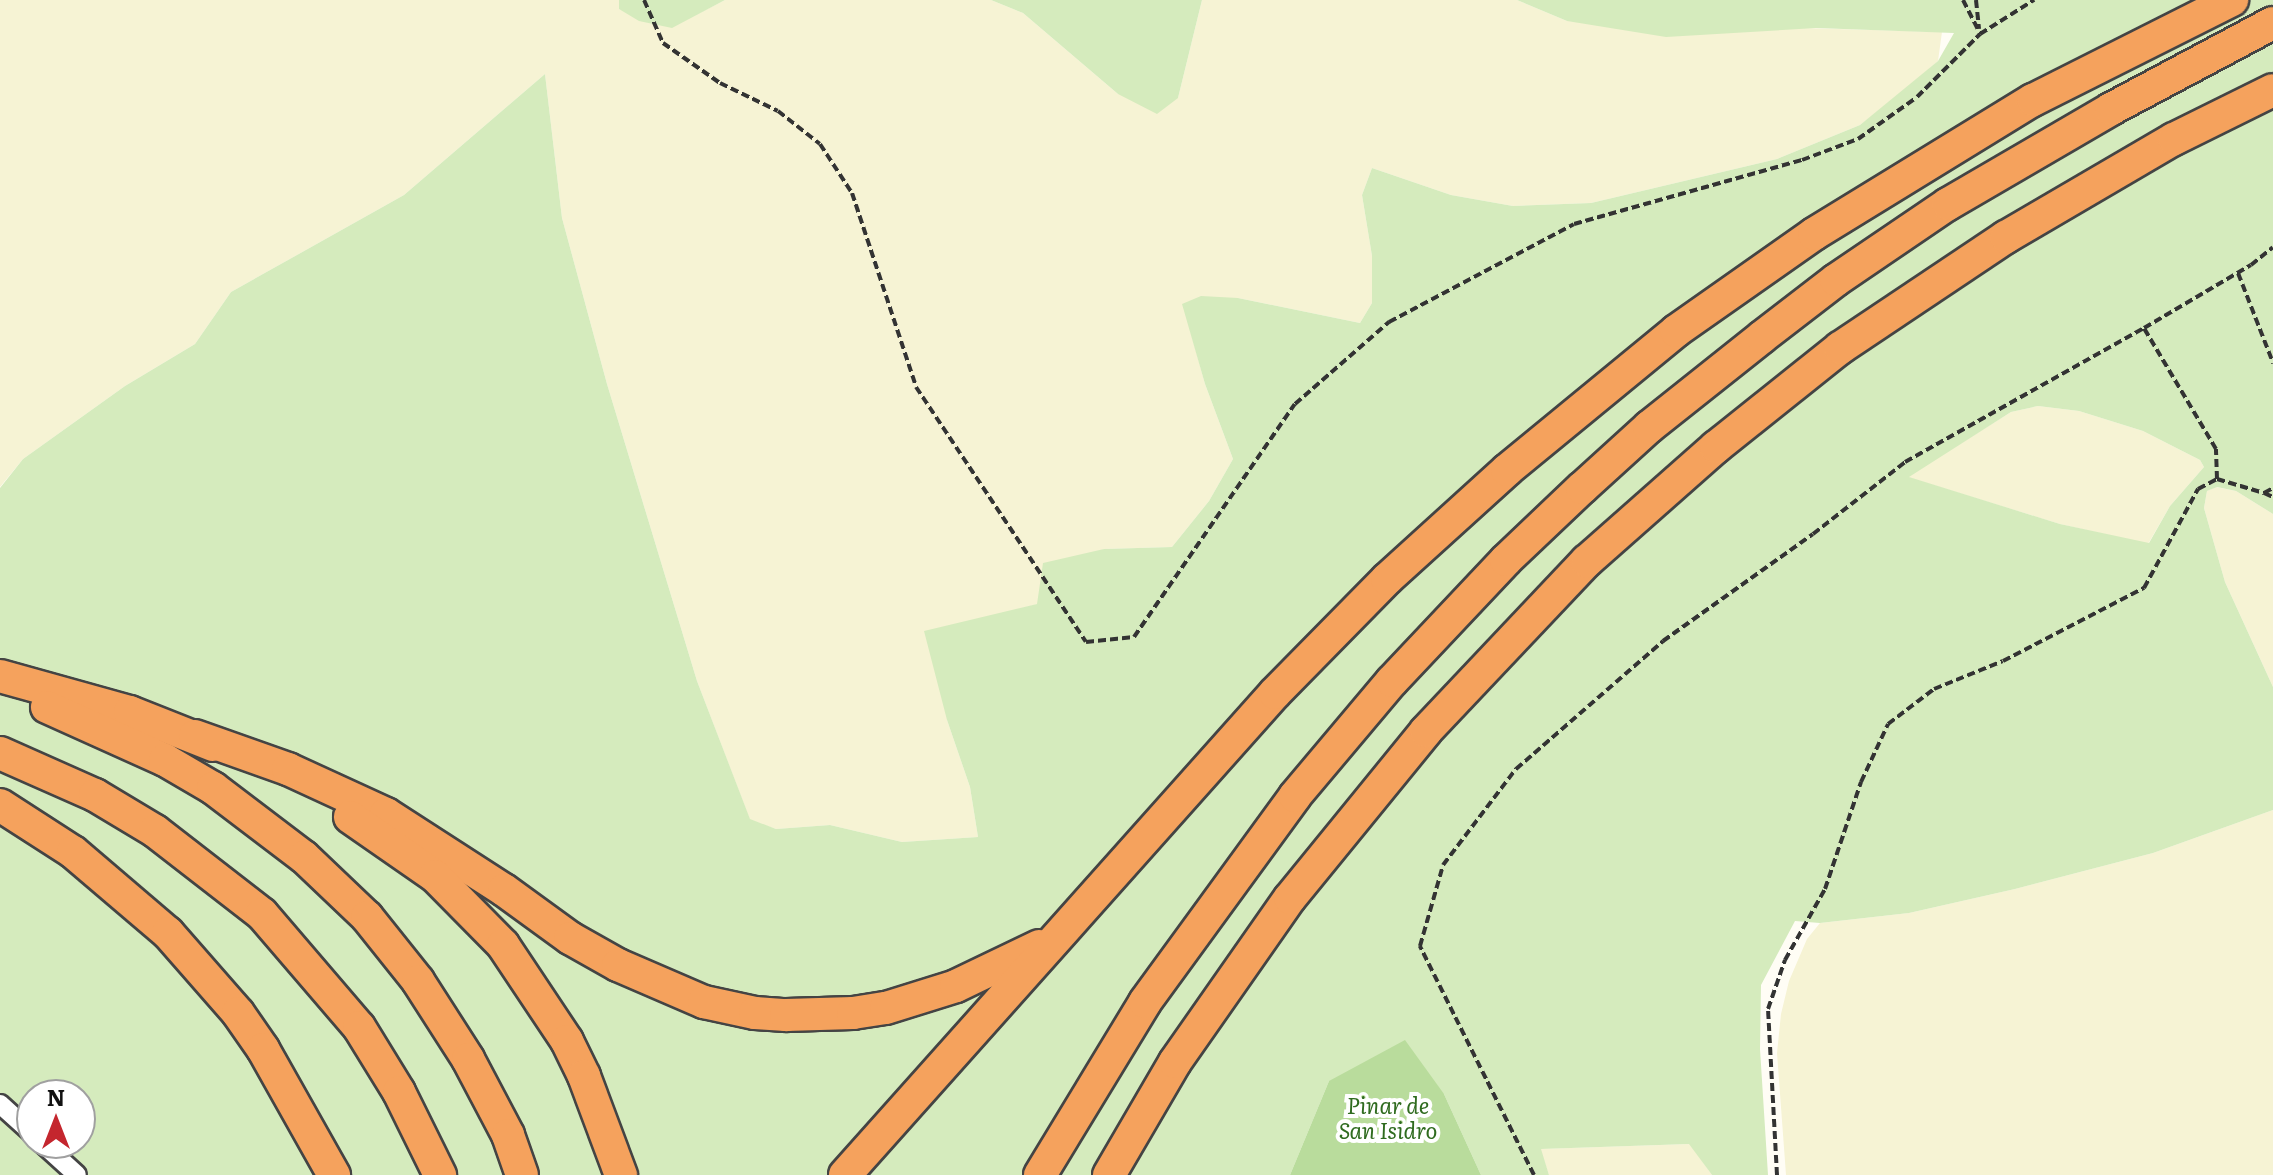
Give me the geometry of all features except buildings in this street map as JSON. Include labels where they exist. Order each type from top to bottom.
[{"type":"highway","points":[[845,1175],[1275,693],[1377,588],[1450,520],[1607,385],[1747,280],[1907,174],[2033,100],[2232,0]]},
{"type":"highway","points":[[1040,1175],[1145,1002],[1295,796],[1402,670],[1506,560],[1582,488],[1649,427],[1762,337],[1836,280],[1948,204],[2087,122],[2273,23]]},
{"type":"highway","points":[[1109,1175],[1175,1062],[1290,898],[1426,731],[1587,561],[1716,447],[1840,348],[2006,237],[2174,139],[2273,90]]},
{"type":"highway","points":[[0,676],[130,712],[288,769],[386,814],[504,890],[570,938],[618,965],[683,995],[732,1009],[755,1013],[825,1015],[886,1008],[956,986],[1056,937]]},
{"type":"highway","points":[[0,693],[67,714],[165,760],[213,788],[304,857],[367,917],[418,981],[468,1059],[508,1135],[522,1175]]},
{"type":"highway","points":[[195,736],[342,812],[435,876],[470,909],[531,982],[567,1041],[621,1175]]},
{"type":"highway","points":[[0,753],[95,795],[155,831],[262,914],[359,1027],[399,1092],[440,1175]]},
{"type":"highway","points":[[0,805],[73,852],[168,933],[255,1037],[300,1109],[334,1175]]},
{"type":"street","points":[[0,1104],[16,1118]]},
{"type":"street","points":[[60,1159],[77,1175]]},
{"type":"path","points":[[644,0],[663,43],[720,83],[778,111],[820,144],[852,193],[916,387],[1086,642],[1134,637],[1295,404],[1389,322],[1574,224],[1802,160],[1858,139],[1917,97],[1980,34],[2034,0]]},
{"type":"path","points":[[1963,0],[1980,34]]},
{"type":"path","points":[[1976,0],[1980,34]]},
{"type":"path","points":[[1534,1175],[1420,946],[1443,865],[1516,769],[1663,641],[1813,534],[1905,462],[2144,328],[2238,273],[2273,247]]},
{"type":"path","points":[[2238,273],[2273,363]]},
{"type":"path","points":[[2144,328],[2216,449],[2217,479]]},
{"type":"path","points":[[1777,1175],[1768,1009],[1785,960],[1825,889],[1861,782],[1888,724],[1934,689],[2003,661],[2144,588],[2198,489],[2217,479],[2273,497]]},
{"type":"path","points":[[2264,493],[2273,488]]},
{"type":"shaded area","points":[[0,0],[619,0],[619,9],[672,27],[725,0],[991,0],[1023,13],[1118,94],[1178,98],[1202,0],[1517,0],[1567,21],[1942,32],[1938,61],[1900,95],[1860,125],[1777,159],[1591,203],[1513,206],[1451,195],[1372,168],[1362,195],[1372,256],[1372,303],[1360,323],[1238,298],[1183,304],[1205,384],[1233,459],[1209,501],[1172,547],[1104,549],[1042,587],[1038,604],[1008,612],[947,720],[970,787],[978,837],[902,842],[830,825],[776,829],[750,820],[697,681],[607,384],[562,218],[545,74],[404,195],[231,292],[195,344],[125,386],[23,459],[0,487]]},
{"type":"shaded area","points":[[2038,406],[2079,411],[2143,431],[2200,460],[2204,467],[2170,506],[2148,544],[2060,524],[1907,477],[2011,412]]},
{"type":"shaded area","points":[[2216,487],[2236,491],[2273,514],[2273,687],[2225,582],[2204,508],[2207,491]]},
{"type":"shaded area","points":[[2273,810],[2273,1175],[1786,1175],[1777,1053],[1781,1014],[1789,981],[1807,939],[1820,923],[1909,913],[2015,889],[2153,853]]},
{"type":"shaded area","points":[[1690,1144],[1712,1175],[1549,1175],[1540,1149]]},
{"type":"green space","points":[[619,0],[725,0],[672,28],[639,21],[619,9]]},
{"type":"green space","points":[[991,0],[1202,0],[1178,98],[1157,114],[1118,94],[1023,13]]},
{"type":"green space","points":[[1517,0],[2273,0],[2273,514],[2236,491],[2217,487],[2207,491],[2204,508],[2225,582],[2273,687],[2273,810],[2153,853],[2015,889],[1909,913],[1820,923],[1795,921],[1761,985],[1760,1049],[1768,1175],[1712,1175],[1689,1144],[1541,1149],[1549,1175],[1481,1175],[1444,1094],[1329,1081],[1290,1175],[0,1175],[0,488],[23,459],[125,386],[195,344],[231,292],[404,195],[545,74],[562,218],[607,384],[697,681],[750,819],[776,829],[830,825],[902,842],[978,837],[970,787],[947,720],[924,631],[1037,604],[1043,563],[1104,549],[1172,547],[1209,501],[1233,459],[1205,384],[1182,304],[1201,296],[1238,298],[1360,323],[1372,303],[1372,256],[1362,195],[1372,168],[1451,195],[1513,206],[1591,203],[1777,159],[1860,125],[1938,61],[1954,33],[1816,28],[1666,37],[1567,21]],"holes":[[[2038,406],[2079,411],[2143,431],[2200,460],[2204,467],[2170,506],[2149,543],[2060,524],[1909,477],[2011,412]]]},
{"type":"green space","name":"Pinar de San Isidro","points":[[1405,1040],[1444,1094],[1481,1175],[1290,1175],[1329,1081]]}]
